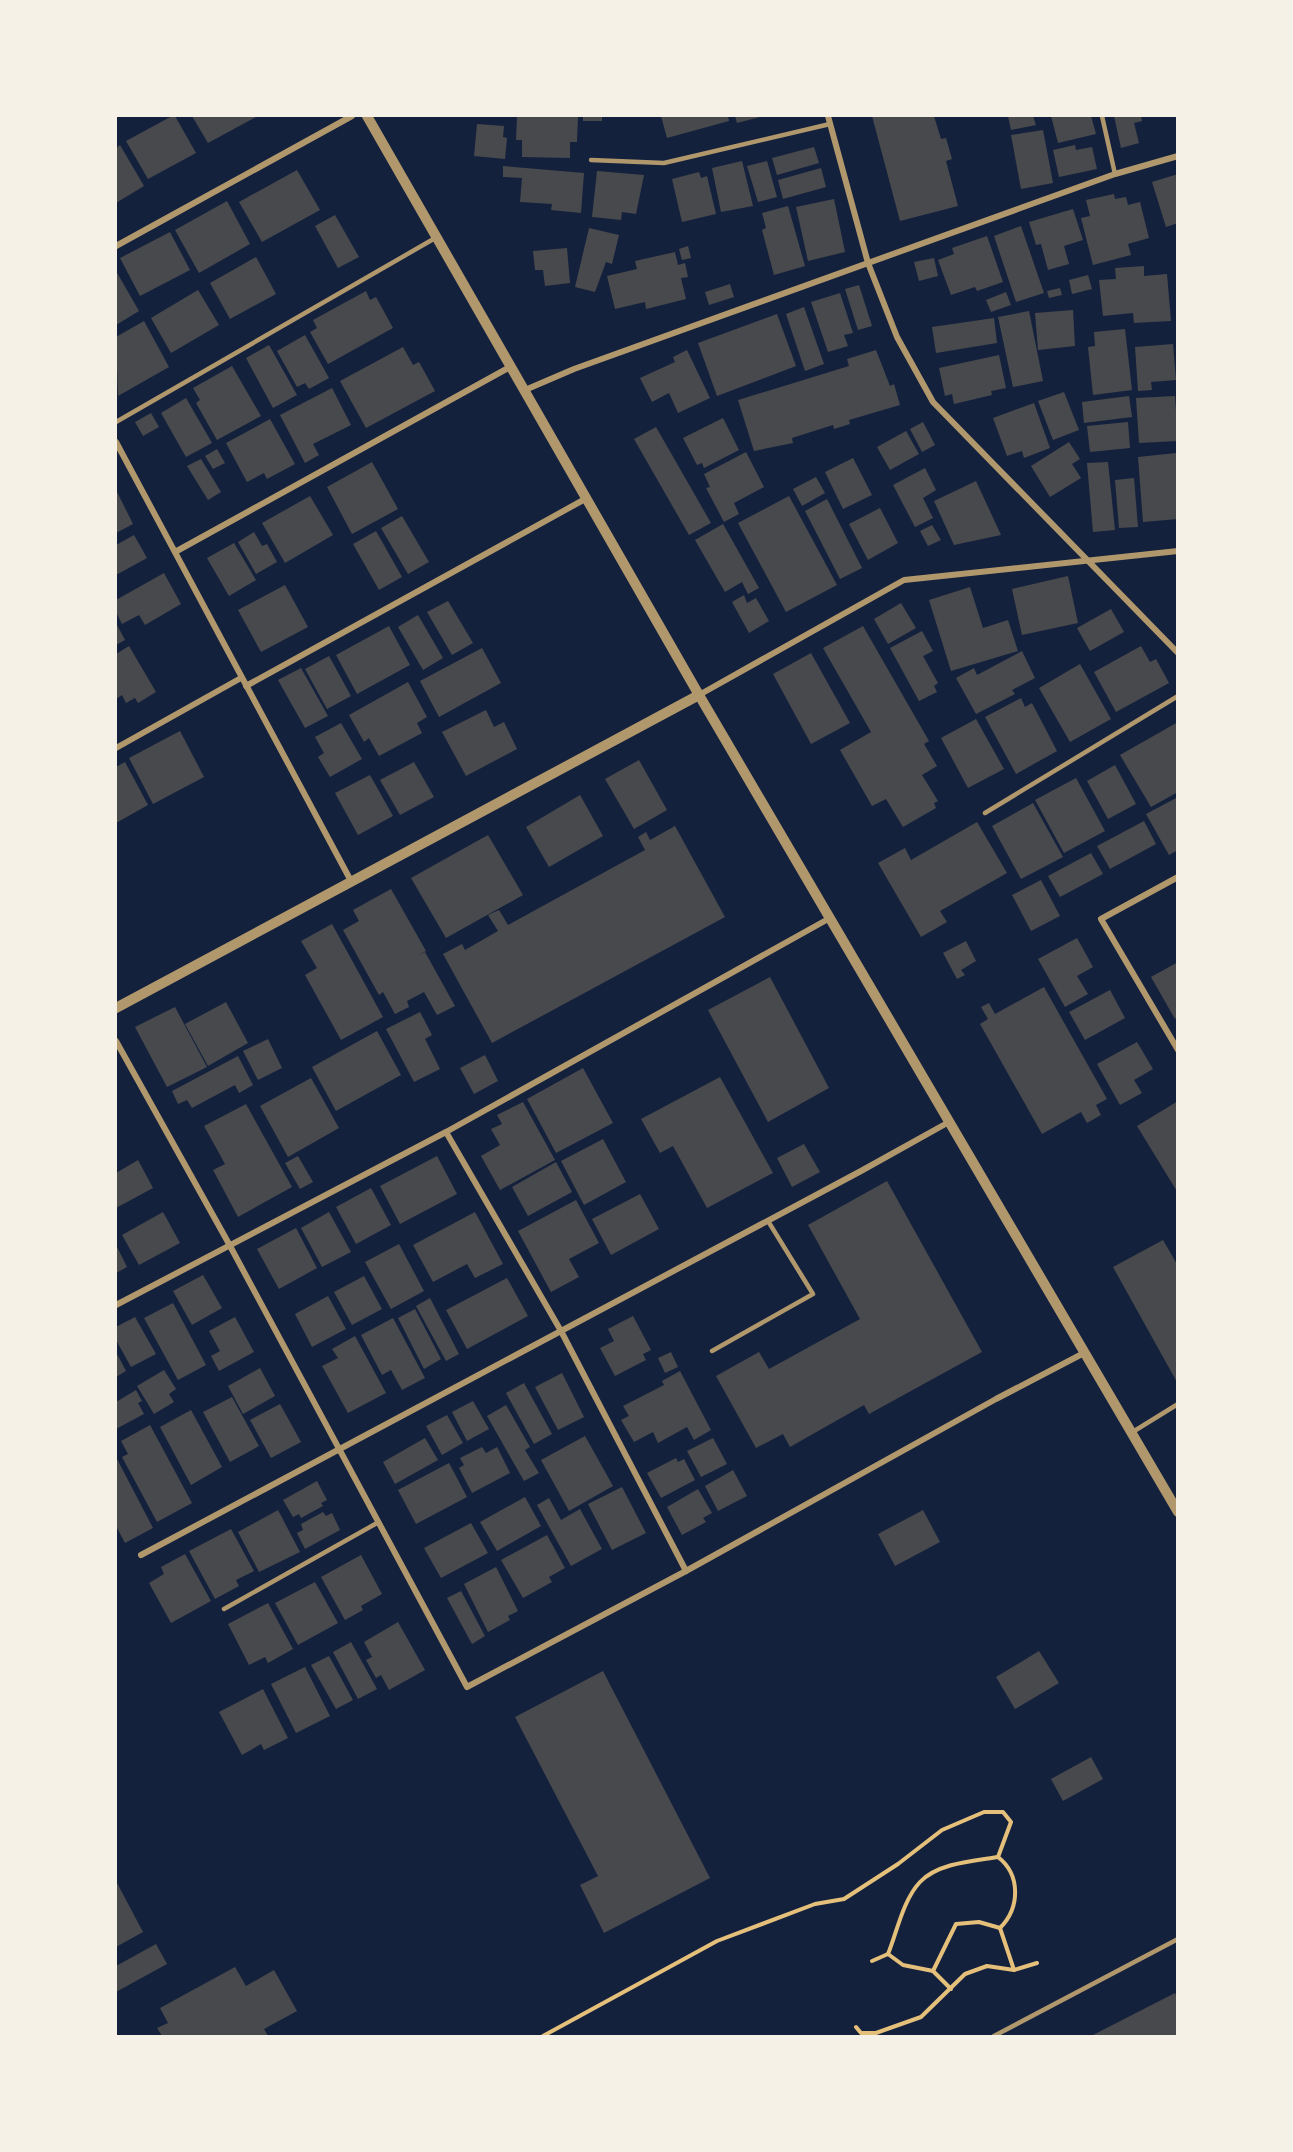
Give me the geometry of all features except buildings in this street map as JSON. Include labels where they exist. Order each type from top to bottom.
[{"type":"street","points":[[116,246],[352,116]]},
{"type":"street","points":[[367,116],[699,695],[1178,1512]]},
{"type":"street","points":[[828,116],[868,263],[897,337],[933,402],[1178,654]]},
{"type":"street","points":[[525,390],[1115,174],[1178,156]]},
{"type":"street","points":[[175,552],[510,367]]},
{"type":"street","points":[[116,442],[351,881]]},
{"type":"street","points":[[246,686],[586,498]]},
{"type":"street","points":[[116,1008],[699,695],[904,580],[1178,551]]},
{"type":"street","points":[[116,748],[242,678]]},
{"type":"street","points":[[1178,877],[1101,919],[1178,1050]]},
{"type":"street","points":[[116,1305],[446,1132],[830,918]]},
{"type":"street","points":[[116,1041],[229,1244],[467,1687],[686,1571],[996,1399],[1084,1353]]},
{"type":"street","points":[[141,1555],[949,1122]]},
{"type":"street","points":[[446,1132],[561,1331],[686,1571]]},
{"type":"lane","points":[[1102,116],[1115,174]]},
{"type":"lane","points":[[591,160],[664,163],[830,124]]},
{"type":"lane","points":[[116,422],[437,237]]},
{"type":"lane","points":[[985,813],[1178,696]]},
{"type":"lane","points":[[712,1352],[813,1294],[768,1221]]},
{"type":"lane","points":[[1131,1433],[1178,1404]]},
{"type":"lane","points":[[224,1609],[377,1523]]},
{"type":"lane","points":[[994,2037],[1178,1939]]},
{"type":"path","points":[[543,2037],[717,1941],[815,1904],[844,1899],[898,1864],[942,1830],[963,1820],[984,1812],[1003,1812],[1011,1822],[998,1857]]},
{"type":"path","points":[[872,1961],[888,1954],[907,1905],[920,1882],[942,1869],[998,1857],[1006,1863],[1018,1897],[1010,1918],[1000,1928]]},
{"type":"path","points":[[933,1971],[956,1924],[979,1922],[1000,1928]]},
{"type":"path","points":[[1000,1928],[1014,1970]]},
{"type":"path","points":[[888,1954],[903,1965],[933,1971],[951,1989]]},
{"type":"path","points":[[856,2027],[861,2035],[876,2033],[921,2017],[965,1974],[987,1966],[1014,1970],[1036,1963]]}]
